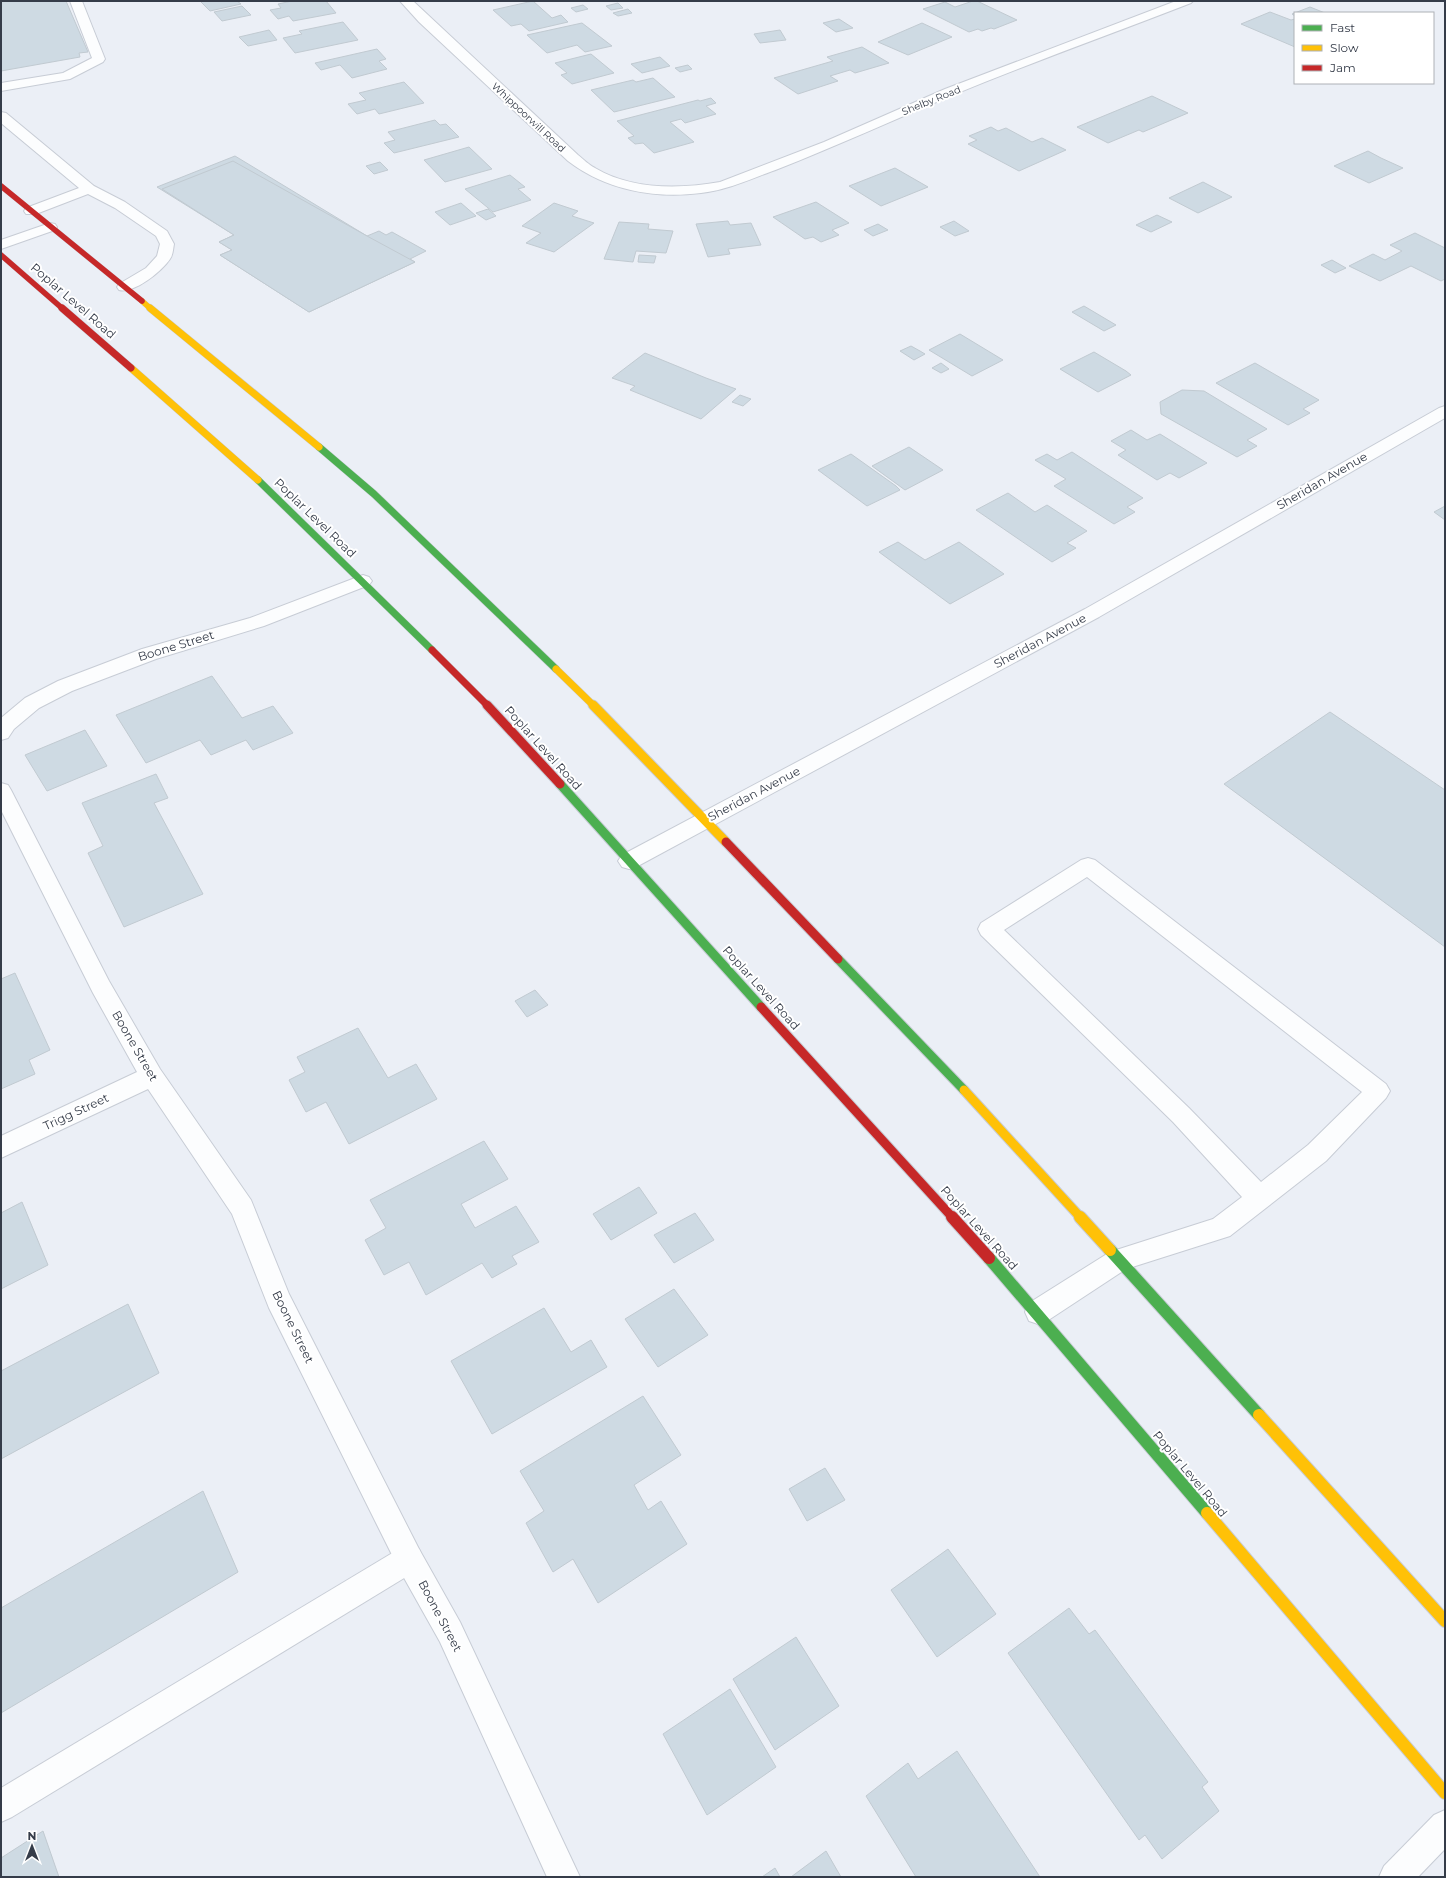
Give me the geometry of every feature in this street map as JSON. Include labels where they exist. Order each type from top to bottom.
[{"type":"main road","points":[[1,186],[285,418],[374,494],[458,573],[614,726],[980,1106],[1445,1621]]},
{"type":"main road","name":"Poplar Level Road","points":[[1,256],[32,280],[258,480],[363,581],[494,711],[1038,1312],[1445,1793]]},
{"type":"street","points":[[1,87],[66,76],[100,59],[76,1]]},
{"type":"street","name":"Whippoorwill Road","points":[[406,1],[423,19],[590,171],[605,178],[635,187],[673,191]]},
{"type":"street","name":"Shelby Road","points":[[673,191],[702,189],[723,185],[828,145],[949,92],[1187,1]]},
{"type":"street","points":[[1,116],[89,189],[120,205],[162,234],[167,244],[164,257],[151,271],[124,287]]},
{"type":"street","points":[[31,211],[89,189]]},
{"type":"street","points":[[1,245],[50,226]]},
{"type":"street","name":"Sheridan Avenue","points":[[629,861],[1092,614],[1445,411]]},
{"type":"street","name":"Boone Street","points":[[1,733],[7,724],[32,703],[65,686],[149,654],[257,622],[363,581]]},
{"type":"street","name":"Boone Street","points":[[1,790],[101,988],[152,1076],[242,1208],[278,1299],[409,1559],[450,1632],[564,1877]]},
{"type":"street","points":[[1038,1312],[1119,1260],[1221,1228],[1260,1198],[1317,1153],[1378,1091],[1088,866],[989,929],[1181,1116],[1260,1198]]},
{"type":"street","name":"Trigg Street","points":[[1,1147],[152,1076]]},
{"type":"street","points":[[1,1806],[409,1559]]},
{"type":"street","points":[[1395,1877],[1445,1826]]},
{"type":"building","points":[[1,1],[66,1],[88,52],[79,53],[80,57],[1,71]]},
{"type":"building","points":[[200,1],[237,1],[241,4],[210,11]]},
{"type":"building","points":[[292,1],[326,1],[336,13],[293,21],[289,16],[278,19],[270,10],[281,8],[278,4]]},
{"type":"building","points":[[533,1],[552,18],[561,15],[568,22],[529,31],[521,24],[511,26],[493,10]]},
{"type":"building","points":[[977,1],[1017,20],[994,29],[991,28],[982,31],[978,29],[969,32],[923,9],[945,2],[955,7]]},
{"type":"building","points":[[618,3],[623,8],[611,10],[606,6]]},
{"type":"building","points":[[583,5],[588,9],[576,12],[571,8]]},
{"type":"building","points":[[242,6],[251,15],[222,21],[214,12]]},
{"type":"building","points":[[1310,7],[1322,12],[1297,12]]},
{"type":"building","points":[[628,9],[632,13],[618,16],[613,13]]},
{"type":"building","points":[[1270,12],[1291,20],[1294,19],[1294,47],[1241,24]]},
{"type":"building","points":[[839,19],[853,28],[836,32],[823,23]]},
{"type":"building","points":[[343,22],[358,40],[295,53],[283,38],[302,34],[299,31]]},
{"type":"building","points":[[582,23],[612,46],[585,52],[577,45],[547,53],[527,35]]},
{"type":"building","points":[[922,23],[952,37],[908,55],[878,42]]},
{"type":"building","points":[[269,30],[277,40],[248,46],[239,37]]},
{"type":"building","points":[[780,30],[786,40],[760,43],[754,34]]},
{"type":"building","points":[[862,47],[889,63],[855,73],[850,70],[830,76],[838,81],[798,94],[774,78],[833,61],[827,57]]},
{"type":"building","points":[[377,49],[386,59],[379,61],[387,69],[352,78],[340,65],[321,70],[315,63]]},
{"type":"building","points":[[591,54],[614,73],[572,84],[561,75],[567,73],[555,63]]},
{"type":"building","points":[[660,57],[670,66],[642,73],[631,64]]},
{"type":"building","points":[[688,65],[692,69],[680,72],[675,68]]},
{"type":"building","points":[[653,78],[675,97],[614,112],[591,90],[633,80],[636,82]]},
{"type":"building","points":[[404,82],[424,103],[379,114],[375,109],[357,114],[348,104],[366,100],[359,93]]},
{"type":"building","points":[[1152,96],[1188,113],[1143,132],[1139,130],[1108,143],[1077,127]]},
{"type":"building","points":[[711,98],[716,103],[706,106],[716,114],[685,123],[681,119],[670,122],[694,142],[654,153],[643,143],[635,144],[628,138],[634,136],[617,121],[698,100],[700,101]]},
{"type":"building","points":[[435,120],[440,125],[446,124],[459,137],[394,153],[384,143],[395,140],[388,132]]},
{"type":"building","points":[[991,127],[998,131],[1006,128],[1032,142],[1042,138],[1066,150],[1019,171],[968,144],[977,140],[969,136]]},
{"type":"building","points":[[469,147],[492,169],[445,182],[424,160]]},
{"type":"building","points":[[1368,151],[1403,168],[1369,183],[1334,166]]},
{"type":"building","points":[[235,156],[367,236],[379,231],[386,235],[392,232],[426,251],[410,259],[415,262],[309,312],[220,255],[232,250],[219,242],[234,235],[157,187]]},
{"type":"building","points":[[233,161],[415,262],[309,312],[220,255],[232,250],[219,242],[234,235],[162,189]]},
{"type":"building","points":[[380,162],[388,170],[374,174],[366,166]]},
{"type":"building","points":[[895,168],[928,187],[881,206],[849,186]]},
{"type":"building","points":[[510,175],[525,187],[518,189],[531,200],[493,212],[465,189]]},
{"type":"building","points":[[1203,182],[1232,197],[1198,213],[1169,198]]},
{"type":"building","points":[[816,202],[849,223],[832,230],[839,235],[821,242],[813,237],[805,239],[773,217]]},
{"type":"building","points":[[461,203],[476,216],[450,225],[435,212]]},
{"type":"building","points":[[554,203],[578,211],[572,216],[594,223],[554,252],[526,243],[541,233],[522,226]]},
{"type":"building","points":[[488,209],[496,216],[486,220],[476,213]]},
{"type":"building","points":[[1157,215],[1172,222],[1151,232],[1136,225]]},
{"type":"building","points":[[728,221],[730,225],[751,223],[761,245],[728,249],[730,254],[708,257],[696,224]]},
{"type":"building","points":[[954,221],[969,231],[955,236],[940,227]]},
{"type":"building","points":[[619,222],[649,224],[648,229],[673,231],[666,253],[636,251],[633,262],[604,259]]},
{"type":"building","points":[[878,224],[888,230],[873,236],[864,230]]},
{"type":"building","points":[[1415,233],[1445,248],[1445,279],[1441,281],[1411,266],[1380,281],[1349,266],[1373,254],[1385,260],[1402,251],[1390,245]]},
{"type":"building","points":[[639,255],[656,256],[654,263],[638,262]]},
{"type":"building","points":[[1332,260],[1346,268],[1335,273],[1321,265]]},
{"type":"building","points":[[1084,306],[1116,325],[1104,331],[1072,312]]},
{"type":"building","points":[[960,334],[1003,360],[972,376],[929,350]]},
{"type":"building","points":[[911,346],[925,354],[914,360],[900,351]]},
{"type":"building","points":[[1094,352],[1131,375],[1098,392],[1060,369]]},
{"type":"building","points":[[645,353],[736,389],[701,419],[630,390],[635,386],[612,378]]},
{"type":"building","points":[[941,363],[949,369],[941,373],[932,368]]},
{"type":"building","points":[[1255,363],[1319,400],[1303,409],[1310,413],[1288,425],[1216,383]]},
{"type":"building","points":[[1182,390],[1204,391],[1267,429],[1247,440],[1257,446],[1237,457],[1161,414],[1160,402]]},
{"type":"building","points":[[740,395],[751,399],[743,406],[732,402]]},
{"type":"building","points":[[1131,430],[1147,440],[1160,434],[1207,463],[1179,478],[1170,473],[1157,480],[1118,455],[1126,450],[1111,441]]},
{"type":"building","points":[[909,447],[943,470],[905,490],[872,466]]},
{"type":"building","points":[[1072,452],[1143,498],[1127,507],[1135,512],[1114,524],[1054,486],[1066,479],[1035,460],[1047,454],[1057,460]]},
{"type":"building","points":[[851,454],[900,490],[867,506],[818,470]]},
{"type":"building","points":[[1008,493],[1035,512],[1047,505],[1087,531],[1067,543],[1076,548],[1052,562],[976,510]]},
{"type":"building","points":[[1445,506],[1445,520],[1434,512]]},
{"type":"building","points":[[898,542],[925,560],[959,542],[1004,574],[950,604],[879,552]]},
{"type":"building","points":[[212,676],[242,718],[273,706],[293,733],[253,750],[246,740],[211,755],[200,740],[146,763],[116,715]]},
{"type":"building","points":[[1330,712],[1445,790],[1445,947],[1224,784]]},
{"type":"building","points":[[85,730],[107,766],[47,791],[25,755]]},
{"type":"building","points":[[156,774],[168,798],[154,803],[203,894],[124,927],[88,853],[103,846],[82,803]]},
{"type":"building","points":[[15,973],[50,1050],[29,1060],[35,1074],[1,1089],[1,979]]},
{"type":"building","points":[[535,990],[548,1005],[527,1017],[515,1001]]},
{"type":"building","points":[[358,1028],[388,1078],[416,1064],[437,1099],[349,1144],[326,1102],[306,1112],[289,1080],[305,1072],[297,1057]]},
{"type":"building","points":[[484,1141],[508,1179],[461,1204],[475,1228],[516,1206],[539,1242],[512,1256],[517,1264],[492,1278],[482,1263],[426,1295],[409,1262],[384,1275],[365,1240],[386,1228],[370,1200]]},
{"type":"building","points":[[639,1187],[657,1213],[611,1240],[593,1214]]},
{"type":"building","points":[[22,1202],[48,1265],[1,1289],[1,1213]]},
{"type":"building","points":[[695,1213],[714,1240],[674,1263],[654,1235]]},
{"type":"building","points":[[674,1289],[708,1335],[658,1367],[625,1319]]},
{"type":"building","points":[[128,1304],[159,1373],[1,1459],[1,1371]]},
{"type":"building","points":[[544,1308],[571,1352],[591,1340],[607,1367],[492,1434],[451,1361]]},
{"type":"building","points":[[643,1396],[681,1455],[634,1485],[648,1510],[661,1501],[687,1544],[598,1603],[573,1559],[553,1572],[526,1523],[544,1511],[520,1471]]},
{"type":"building","points":[[825,1468],[845,1500],[807,1521],[789,1489]]},
{"type":"building","points":[[203,1491],[238,1572],[1,1713],[1,1608]]},
{"type":"building","points":[[948,1549],[996,1614],[937,1657],[891,1590]]},
{"type":"building","points":[[1069,1608],[1089,1634],[1095,1630],[1208,1782],[1202,1787],[1219,1811],[1162,1859],[1145,1835],[1139,1840],[1008,1653]]},
{"type":"building","points":[[796,1637],[839,1706],[775,1750],[733,1679]]},
{"type":"building","points":[[730,1689],[776,1767],[707,1815],[663,1734]]},
{"type":"building","points":[[957,1751],[1040,1877],[916,1877],[866,1796],[908,1763],[918,1779]]},
{"type":"building","points":[[43,1831],[59,1877],[1,1877],[1,1858]]},
{"type":"building","points":[[826,1851],[841,1877],[791,1877]]},
{"type":"building","points":[[775,1868],[780,1877],[762,1877]]},
{"type":"traffic: fast","points":[[319,447],[374,494],[556,669]]},
{"type":"traffic: fast","points":[[258,480],[432,650]]},
{"type":"traffic: fast","points":[[560,784],[761,1007]]},
{"type":"traffic: fast","points":[[838,959],[964,1090]]},
{"type":"traffic: fast","points":[[1110,1250],[1259,1415]]},
{"type":"traffic: fast","points":[[989,1258],[1207,1513]]},
{"type":"traffic: slow","points":[[142,301],[319,447]]},
{"type":"traffic: slow","points":[[131,368],[258,480]]},
{"type":"traffic: slow","points":[[556,669],[614,726],[726,842]]},
{"type":"traffic: slow","points":[[964,1090],[1110,1250]]},
{"type":"traffic: slow","points":[[1259,1415],[1445,1621]]},
{"type":"traffic: slow","points":[[1207,1513],[1445,1793]]},
{"type":"traffic: jam","points":[[1,186],[142,301]]},
{"type":"traffic: jam","points":[[1,255],[131,368]]},
{"type":"traffic: jam","points":[[432,650],[493,711],[560,784]]},
{"type":"traffic: jam","points":[[726,842],[838,959]]},
{"type":"traffic: jam","points":[[761,1007],[989,1258]]}]
